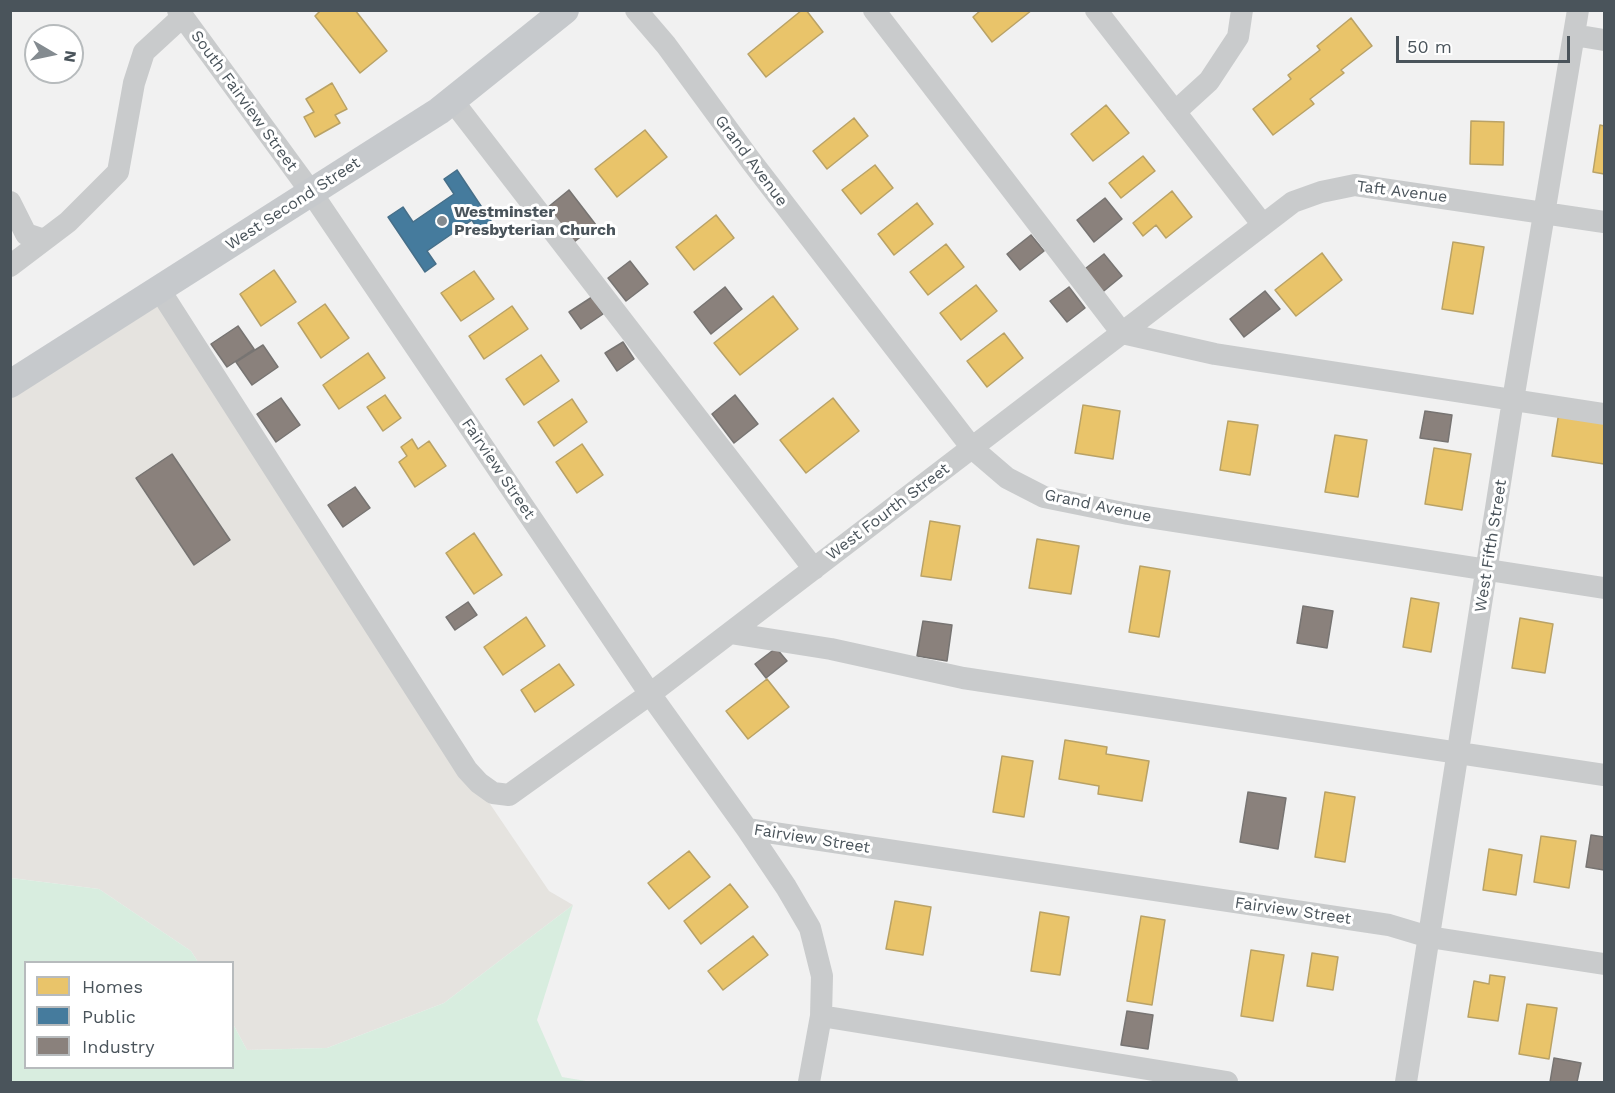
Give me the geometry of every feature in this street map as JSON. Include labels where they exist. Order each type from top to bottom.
[{"type":"main road","name":"West Second Street","points":[[10,384],[439,111],[565,10]]},
{"type":"street","name":"Grand Avenue","points":[[636,10],[666,45],[758,170],[972,448],[1007,478],[1044,497],[1128,514],[1605,588]]},
{"type":"street","points":[[874,10],[1122,333],[1215,354],[1605,414]]},
{"type":"street","points":[[1096,10],[1263,225]]},
{"type":"street","points":[[1174,112],[1209,81],[1238,37],[1242,10]]},
{"type":"street","name":"West Fifth Street","points":[[1406,1083],[1513,400],[1578,10]]},
{"type":"street","points":[[10,266],[68,222],[118,172],[134,83],[144,51],[180,14]]},
{"type":"street","name":"South Fairview Street","points":[[180,14],[311,192]]},
{"type":"street","points":[[1574,35],[1605,40]]},
{"type":"street","points":[[452,100],[814,569]]},
{"type":"street","name":"Taft Avenue","points":[[1263,225],[1293,202],[1321,192],[1355,185],[1605,222]]},
{"type":"street","name":"Fairview Street","points":[[311,192],[650,694],[747,830],[1389,925],[1429,937],[1605,964]]},
{"type":"street","points":[[10,202],[26,234],[44,240]]},
{"type":"street","name":"West Fourth Street","points":[[159,289],[467,770],[479,783],[494,793],[509,795],[650,694],[1263,225]]},
{"type":"street","points":[[730,633],[831,649],[963,678],[1605,775]]},
{"type":"street","points":[[747,830],[786,887],[810,928],[822,976],[821,1016],[809,1083]]},
{"type":"street","points":[[821,1016],[1227,1083]]},
{"type":"shaded area","points":[[159,289],[467,770],[549,891],[573,905],[444,1003],[327,1048],[247,1050],[234,1026],[234,961],[197,961],[191,951],[99,889],[11,878],[11,384]]},
{"type":"green space","points":[[11,878],[99,889],[191,951],[197,961],[24,961],[24,1069],[234,1069],[234,1026],[247,1050],[327,1048],[444,1003],[573,905],[537,1020],[562,1077],[592,1082],[11,1082]]},
{"type":"building: Homes","points":[[321,10],[355,10],[387,51],[360,73],[315,16]]},
{"type":"building: Homes","points":[[802,10],[806,10],[823,32],[766,77],[748,54]]},
{"type":"building: Homes","points":[[981,10],[1032,10],[992,42],[973,17]]},
{"type":"building: Homes","points":[[1351,18],[1372,46],[1341,70],[1344,73],[1310,99],[1314,104],[1273,135],[1253,109],[1291,79],[1288,75],[1320,50],[1317,46]]},
{"type":"building: Homes","points":[[332,83],[347,109],[335,115],[340,123],[315,137],[304,117],[314,112],[306,99]]},
{"type":"building: Homes","points":[[1106,105],[1129,133],[1093,161],[1071,134]]},
{"type":"building: Homes","points":[[854,118],[868,136],[827,169],[813,151]]},
{"type":"building: Homes","points":[[1471,121],[1504,122],[1503,165],[1470,164]]},
{"type":"building: Homes","points":[[1600,125],[1604,126],[1604,174],[1593,172]]},
{"type":"building: Homes","points":[[645,130],[667,157],[617,197],[595,169]]},
{"type":"building: Homes","points":[[1143,156],[1155,171],[1121,198],[1109,183]]},
{"type":"building: Homes","points":[[875,165],[893,188],[861,214],[842,190]]},
{"type":"building: Homes","points":[[1172,191],[1192,217],[1166,238],[1156,225],[1143,236],[1133,223]]},
{"type":"building: Homes","points":[[917,203],[933,224],[894,255],[878,234]]},
{"type":"building: Homes","points":[[716,215],[734,238],[694,270],[676,247]]},
{"type":"building: Homes","points":[[1453,242],[1484,247],[1473,314],[1442,309]]},
{"type":"building: Homes","points":[[946,244],[964,267],[928,295],[910,272]]},
{"type":"building: Homes","points":[[1322,253],[1342,280],[1296,316],[1275,290]]},
{"type":"building: Homes","points":[[274,270],[296,302],[261,326],[240,294]]},
{"type":"building: Homes","points":[[474,271],[494,299],[461,321],[441,293]]},
{"type":"building: Homes","points":[[976,285],[997,311],[961,340],[940,313]]},
{"type":"building: Homes","points":[[773,296],[798,329],[740,375],[714,343]]},
{"type":"building: Homes","points":[[325,304],[349,338],[321,358],[298,323]]},
{"type":"building: Homes","points":[[512,306],[528,329],[484,359],[469,336]]},
{"type":"building: Homes","points":[[1004,333],[1023,358],[987,387],[967,361]]},
{"type":"building: Homes","points":[[368,353],[385,378],[339,409],[323,385]]},
{"type":"building: Homes","points":[[541,355],[559,381],[524,405],[506,379]]},
{"type":"building: Homes","points":[[385,395],[401,418],[383,431],[367,407]]},
{"type":"building: Homes","points":[[833,398],[859,431],[806,473],[780,440]]},
{"type":"building: Homes","points":[[572,399],[587,422],[554,446],[538,422]]},
{"type":"building: Homes","points":[[1083,405],[1120,411],[1113,459],[1075,453]]},
{"type":"building: Homes","points":[[1559,412],[1604,420],[1604,464],[1552,456]]},
{"type":"building: Homes","points":[[1228,421],[1258,425],[1250,475],[1220,470]]},
{"type":"building: Homes","points":[[1335,435],[1367,440],[1358,497],[1325,492]]},
{"type":"building: Homes","points":[[412,439],[418,449],[429,441],[446,466],[415,487],[399,462],[407,456],[401,447]]},
{"type":"building: Homes","points":[[582,444],[603,475],[577,493],[556,462]]},
{"type":"building: Homes","points":[[1434,448],[1471,454],[1462,510],[1425,504]]},
{"type":"building: Homes","points":[[930,521],[960,526],[951,580],[921,576]]},
{"type":"building: Homes","points":[[474,533],[502,575],[474,594],[446,553]]},
{"type":"building: Homes","points":[[1037,539],[1079,546],[1071,594],[1029,588]]},
{"type":"building: Homes","points":[[1140,566],[1170,571],[1159,637],[1129,632]]},
{"type":"building: Homes","points":[[1411,598],[1439,603],[1431,652],[1403,647]]},
{"type":"building: Homes","points":[[526,617],[545,646],[503,675],[484,647]]},
{"type":"building: Homes","points":[[1520,618],[1553,624],[1545,673],[1512,668]]},
{"type":"building: Homes","points":[[559,664],[574,685],[535,712],[521,690]]},
{"type":"building: Homes","points":[[767,679],[789,707],[748,739],[726,711]]},
{"type":"building: Homes","points":[[1065,740],[1107,747],[1106,754],[1149,761],[1142,801],[1098,794],[1099,786],[1059,779]]},
{"type":"building: Homes","points":[[1002,756],[1033,761],[1024,817],[993,812]]},
{"type":"building: Homes","points":[[1325,792],[1355,797],[1345,862],[1315,857]]},
{"type":"building: Homes","points":[[1541,836],[1576,841],[1569,888],[1534,882]]},
{"type":"building: Homes","points":[[1489,849],[1522,855],[1516,895],[1483,890]]},
{"type":"building: Homes","points":[[689,851],[710,877],[669,909],[648,883]]},
{"type":"building: Homes","points":[[730,884],[748,907],[701,944],[684,921]]},
{"type":"building: Homes","points":[[895,901],[931,907],[923,955],[886,949]]},
{"type":"building: Homes","points":[[1040,912],[1069,917],[1060,975],[1031,971]]},
{"type":"building: Homes","points":[[1141,916],[1165,920],[1152,1005],[1127,1001]]},
{"type":"building: Homes","points":[[753,936],[768,955],[723,990],[708,971]]},
{"type":"building: Homes","points":[[1251,950],[1284,955],[1273,1021],[1241,1016]]},
{"type":"building: Homes","points":[[1312,953],[1338,957],[1333,990],[1307,986]]},
{"type":"building: Homes","points":[[1490,975],[1505,977],[1498,1021],[1468,1017],[1474,981],[1489,984]]},
{"type":"building: Homes","points":[[1527,1004],[1557,1008],[1549,1059],[1519,1054]]},
{"type":"building: Public","name":"Westminster Presbyterian Church","points":[[457,170],[491,221],[478,230],[472,220],[427,251],[436,264],[425,272],[388,217],[403,207],[413,222],[454,194],[444,179]]},
{"type":"building: Industry","points":[[569,190],[596,225],[574,242],[547,208]]},
{"type":"building: Industry","points":[[1105,198],[1122,219],[1094,242],[1077,220]]},
{"type":"building: Industry","points":[[1031,235],[1044,251],[1020,270],[1007,254]]},
{"type":"building: Industry","points":[[1104,254],[1122,276],[1099,295],[1081,272]]},
{"type":"building: Industry","points":[[630,261],[648,284],[626,301],[608,278]]},
{"type":"building: Industry","points":[[725,287],[742,309],[711,334],[694,312]]},
{"type":"building: Industry","points":[[1069,287],[1085,308],[1067,322],[1050,301]]},
{"type":"building: Industry","points":[[1265,291],[1280,309],[1244,337],[1230,319]]},
{"type":"building: Industry","points":[[592,297],[603,314],[581,329],[569,312]]},
{"type":"building: Industry","points":[[238,326],[254,349],[227,367],[211,344]]},
{"type":"building: Industry","points":[[623,342],[634,359],[617,371],[605,353]]},
{"type":"building: Industry","points":[[263,345],[278,367],[252,385],[236,362]]},
{"type":"building: Industry","points":[[735,395],[758,424],[734,443],[712,414]]},
{"type":"building: Industry","points":[[281,398],[300,425],[276,442],[257,414]]},
{"type":"building: Industry","points":[[1425,411],[1452,415],[1448,442],[1420,438]]},
{"type":"building: Industry","points":[[172,454],[230,540],[194,565],[136,478]]},
{"type":"building: Industry","points":[[355,487],[370,508],[343,527],[328,505]]},
{"type":"building: Industry","points":[[468,602],[477,615],[455,630],[446,617]]},
{"type":"building: Industry","points":[[1303,606],[1333,611],[1327,648],[1297,643]]},
{"type":"building: Industry","points":[[923,621],[952,625],[947,661],[917,656]]},
{"type":"building: Industry","points":[[776,648],[787,661],[766,678],[755,664]]},
{"type":"building: Industry","points":[[1248,792],[1286,798],[1278,849],[1240,842]]},
{"type":"building: Industry","points":[[1591,835],[1604,837],[1604,870],[1586,867]]},
{"type":"building: Industry","points":[[1127,1011],[1153,1015],[1148,1049],[1121,1045]]},
{"type":"building: Industry","points":[[1554,1058],[1581,1063],[1577,1082],[1550,1082]]},
{"type":"place","name":"Westminster Presbyterian Church","points":[[442,221]]}]
